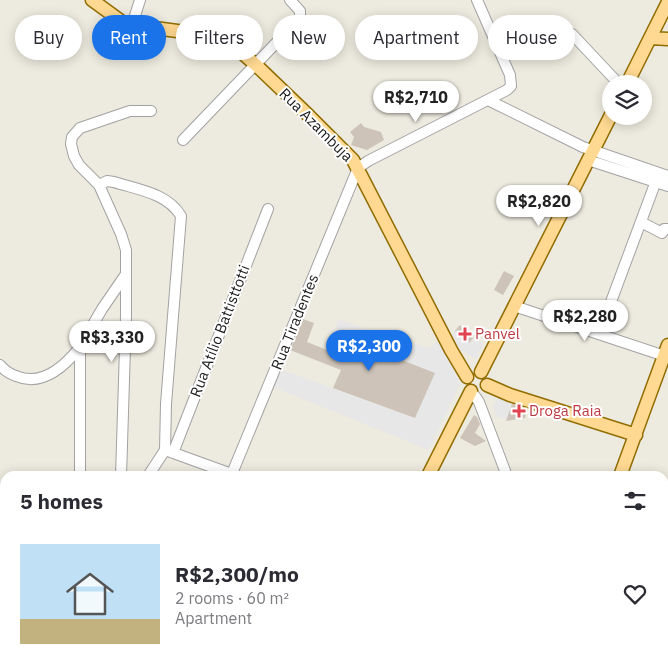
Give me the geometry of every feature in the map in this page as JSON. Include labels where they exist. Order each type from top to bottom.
[{"type":"main road","name":"Rua Azambuja","points":[[92,0],[112,15]]},
{"type":"main road","points":[[632,75],[650,38],[663,26],[668,2]]},
{"type":"main road","name":"Rua Azambuja","points":[[166,30],[216,37],[232,44],[353,160],[467,378],[466,384],[477,391]]},
{"type":"main road","points":[[650,38],[668,39]]},
{"type":"main road","points":[[481,372],[606,125]]},
{"type":"main road","points":[[622,471],[667,352]]},
{"type":"main road","points":[[431,471],[487,377],[481,372],[473,372],[467,378]]},
{"type":"main road","points":[[477,391],[510,395],[636,435]]},
{"type":"street","points":[[135,15],[140,0]]},
{"type":"street","points":[[183,140],[300,18],[300,11],[290,0]]},
{"type":"street","points":[[358,168],[507,90],[511,86],[512,81],[477,0]]},
{"type":"street","points":[[575,37],[611,75]]},
{"type":"street","points":[[488,100],[591,155],[661,177],[668,186]]},
{"type":"street","points":[[121,471],[126,250],[121,234],[99,185],[80,165],[74,156],[71,144],[72,137],[80,128],[130,111],[151,111]]},
{"type":"street","name":"Rua Tiradentes","points":[[236,471],[358,168]]},
{"type":"street","points":[[599,334],[641,222],[661,177]]},
{"type":"street","points":[[99,185],[107,181],[114,182],[158,196],[171,203],[181,216],[182,224],[166,404],[169,451],[223,471]]},
{"type":"street","name":"Rua Atílio Battisttotti","points":[[152,471],[169,451],[268,209]]},
{"type":"street","points":[[641,222],[662,233],[664,229],[668,229]]},
{"type":"street","points":[[0,365],[10,374],[22,379],[36,380],[60,368],[80,347],[102,309],[126,274]]},
{"type":"street","points":[[514,306],[599,334],[667,352]]},
{"type":"street","points":[[80,347],[80,471]]},
{"type":"street","points":[[477,391],[476,396],[505,471]]},
{"type":"shaded area","points":[[339,320],[428,348],[439,341],[461,382],[429,450],[273,387],[280,369],[415,418],[333,333]]},
{"type":"shaded area","points":[[455,331],[469,343],[475,336],[483,344],[476,359],[459,349],[451,336]]},
{"type":"shaded area","points":[[499,396],[514,400],[507,419],[497,417],[493,406]]},
{"type":"building","points":[[361,123],[364,127],[381,132],[384,140],[367,150],[351,145],[354,137],[350,132]]},
{"type":"building","points":[[504,271],[514,276],[503,295],[494,290]]},
{"type":"building","points":[[303,319],[314,323],[307,342],[327,350],[333,333],[435,373],[415,418],[333,388],[341,370],[290,350]]},
{"type":"building","name":"Panvel","points":[[460,325],[475,336],[469,343],[455,331]]},
{"type":"building","name":"Droga Raia","points":[[512,404],[528,409],[525,418],[506,421]]},
{"type":"building","points":[[474,415],[480,424],[475,433],[486,441],[475,446],[460,438]]},
{"type":"place","name":"Panvel","points":[[465,334]]},
{"type":"place","name":"Droga Raia","points":[[519,411]]}]
